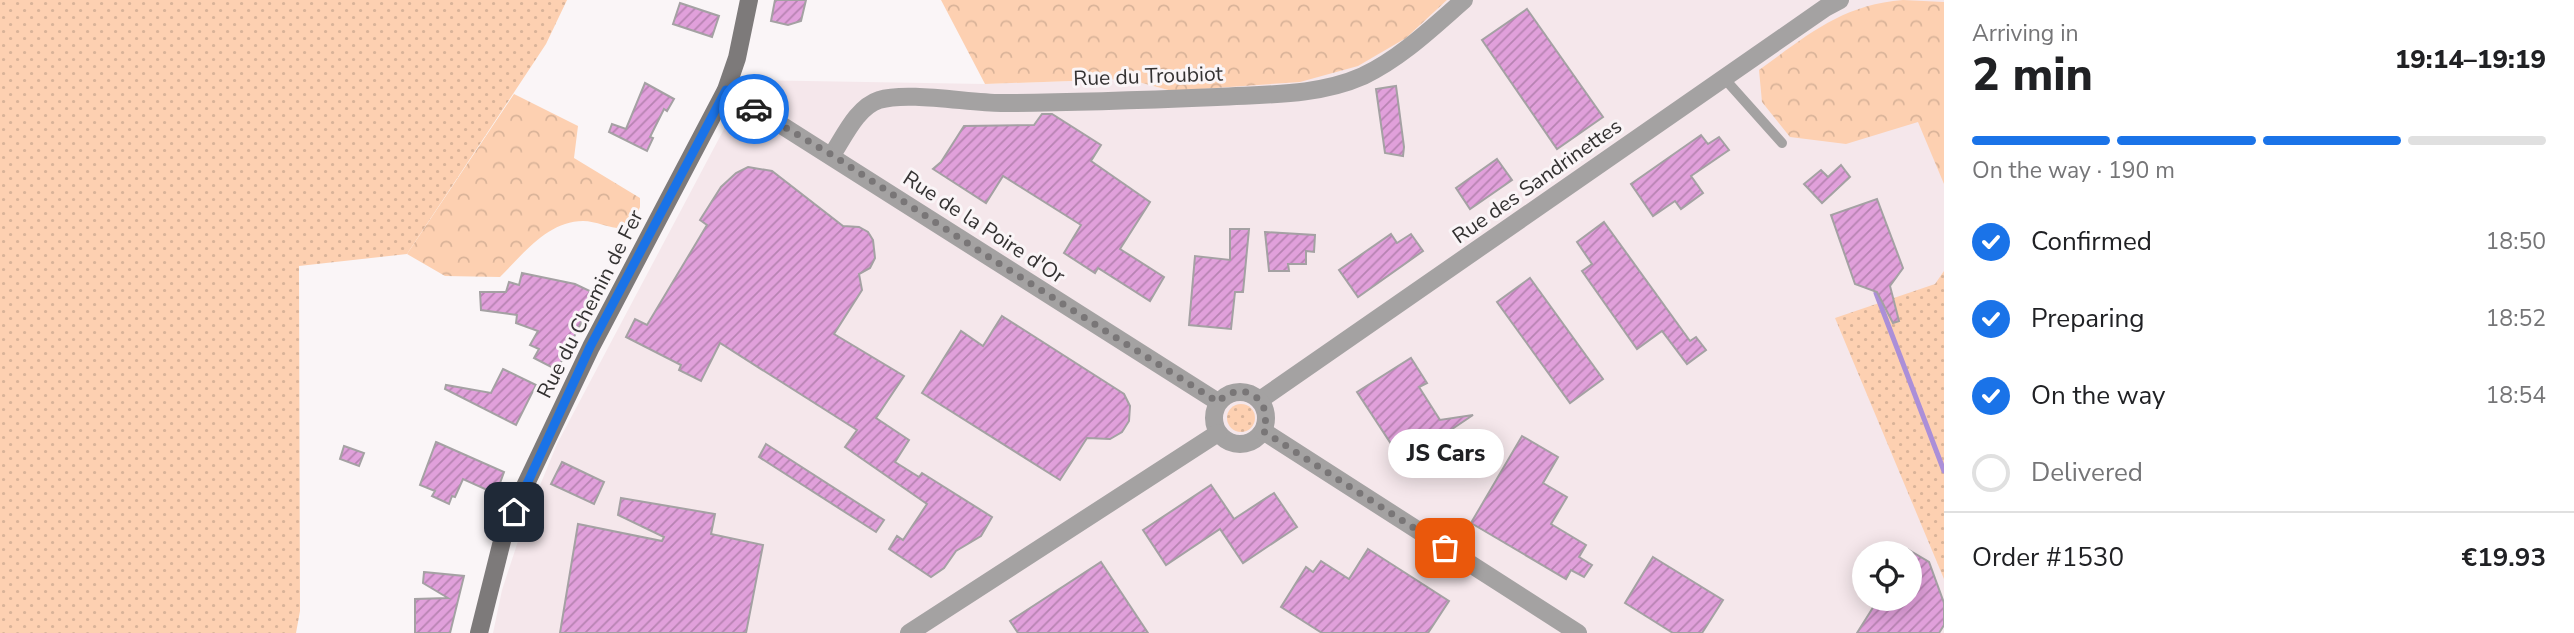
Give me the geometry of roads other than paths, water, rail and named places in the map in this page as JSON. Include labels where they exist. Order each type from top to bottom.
[{"type":"main road","name":"Rue du Chemin de Fer","points":[[479,633],[503,537],[590,347],[726,90],[737,58],[749,0]]},
{"type":"street","name":"Rue du Troubiot","points":[[832,155],[862,111],[878,100],[899,97],[997,103],[1139,100],[1302,92],[1332,86],[1361,77],[1388,63],[1464,0]]},
{"type":"street","name":"Rue des Sandrinettes","points":[[1260,400],[1723,77],[1840,0]]},
{"type":"street","name":"Rue de la Poire d'Or","points":[[726,90],[1218,402]]},
{"type":"street","points":[[1239,391],[1260,400],[1266,415],[1263,431],[1257,438],[1241,444],[1225,440],[1218,433],[1213,418],[1218,402],[1224,396],[1239,391]]},
{"type":"street","points":[[1263,431],[1578,633]]},
{"type":"street","points":[[909,633],[1218,433]]},
{"type":"lane","points":[[1723,77],[1782,143]]},
{"type":"waterway","points":[[1876,293],[1944,471]]},
{"type":"place","name":"JS Cars","points":[[1445,548]]}]
